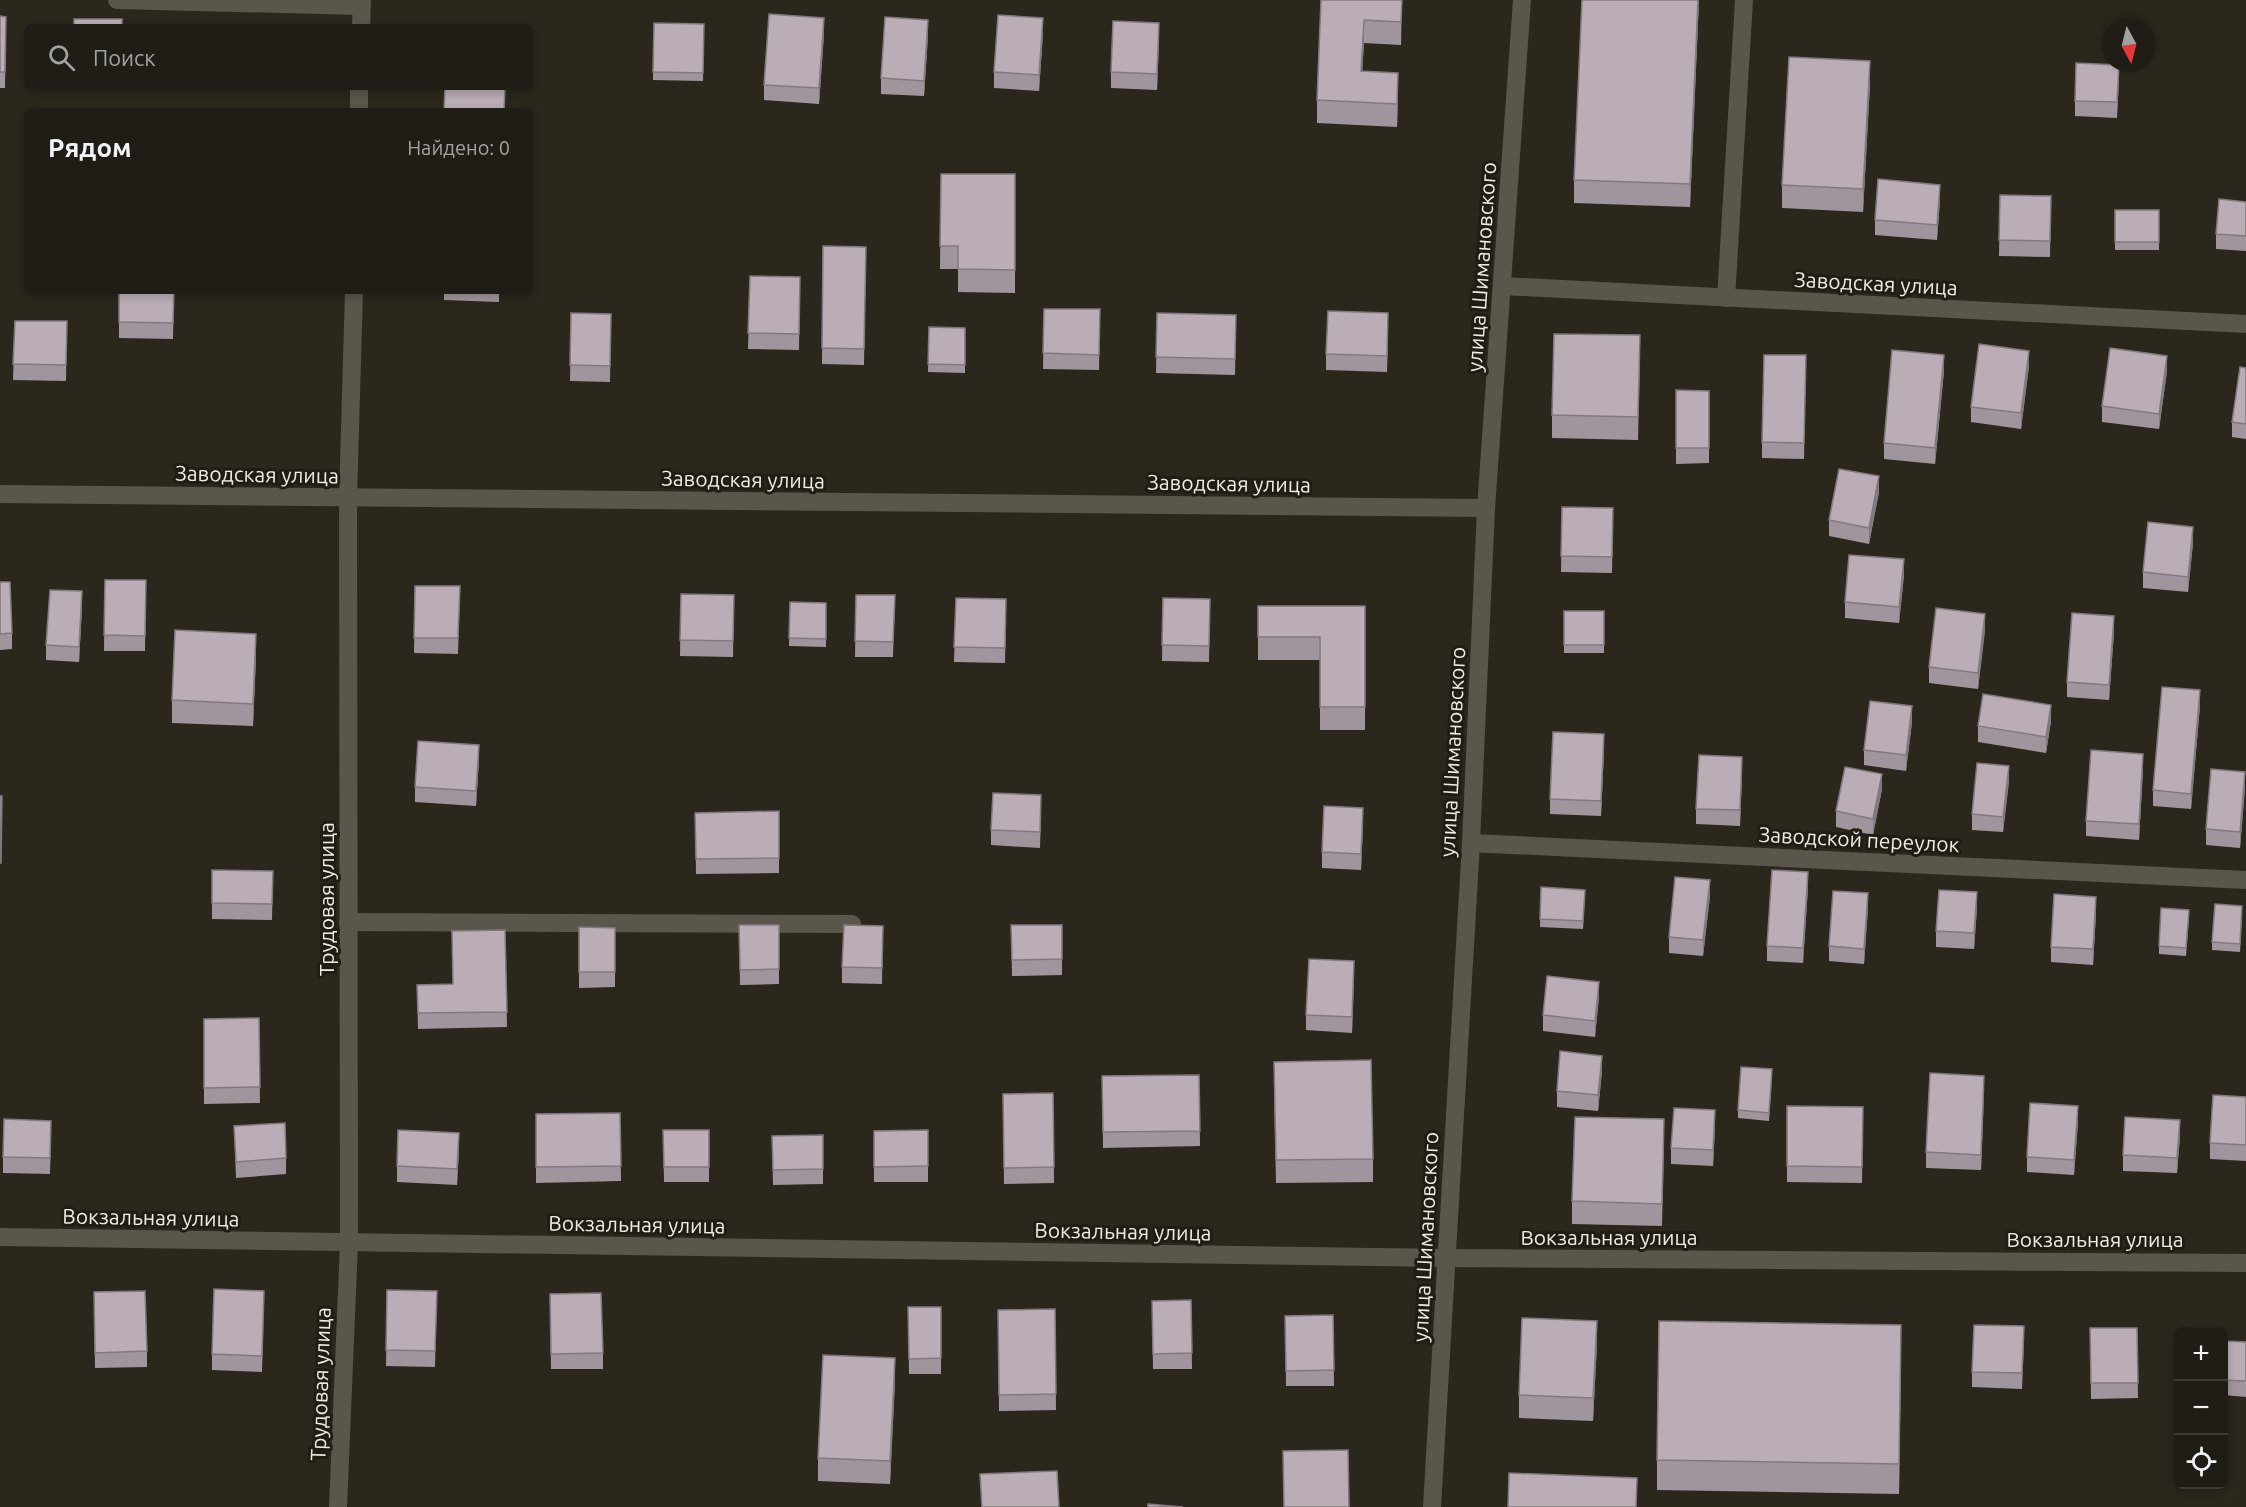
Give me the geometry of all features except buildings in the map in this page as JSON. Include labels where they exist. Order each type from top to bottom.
[{"type":"street","points":[[117,0],[361,3],[361,24]]},
{"type":"street","name":"улица Шимановского","points":[[1432,1507],[1471,843],[1486,508],[1522,0]]},
{"type":"street","points":[[1726,298],[1744,0]]},
{"type":"street","points":[[358,108],[359,90]]},
{"type":"street","name":"Заводская улица","points":[[1503,286],[2246,324]]},
{"type":"street","name":"Трудовая улица","points":[[338,1507],[349,1243],[348,498],[354,294]]},
{"type":"street","name":"Заводская улица","points":[[0,494],[1486,508]]},
{"type":"street","name":"Заводской переулок","points":[[1471,843],[2246,880]]},
{"type":"street","points":[[348,922],[852,924]]},
{"type":"street","name":"Вокзальная улица","points":[[0,1237],[1447,1258],[2246,1263]]}]
